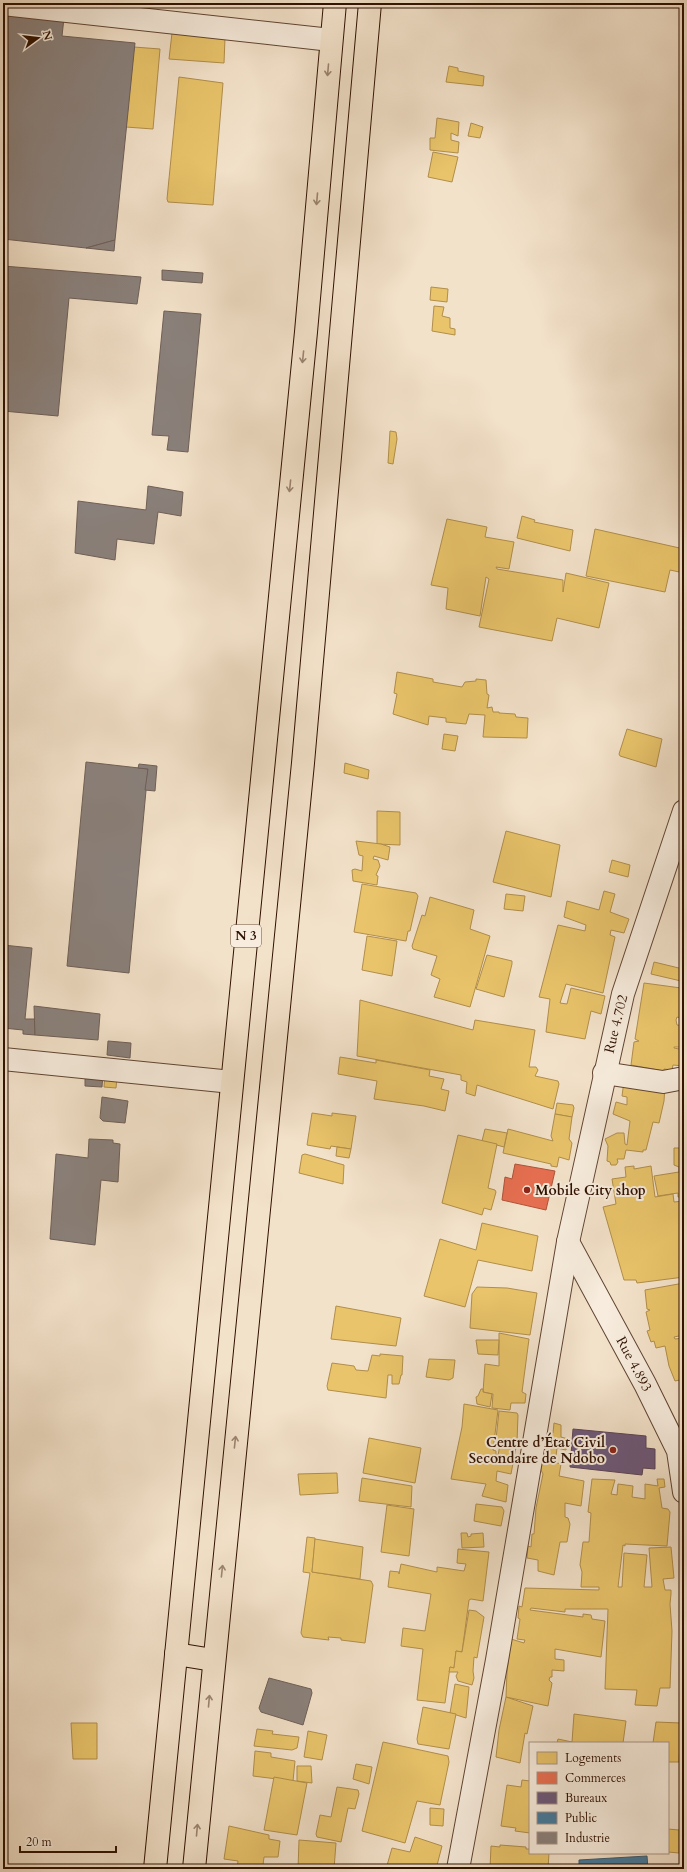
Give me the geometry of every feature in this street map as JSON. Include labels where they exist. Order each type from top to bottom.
[{"type":"highway","name":"N 3","points":[[155,1869],[306,332],[335,3]]},
{"type":"highway","points":[[194,1869],[213,1660],[303,763],[370,3]]},
{"type":"highway","points":[[306,332],[340,333]]},
{"type":"highway","points":[[176,1654],[213,1660]]},
{"type":"street","points":[[3,4],[331,40]]},
{"type":"street","name":"Rue 4.702","points":[[458,1869],[498,1660],[568,1242],[604,1073],[623,994],[684,811]]},
{"type":"street","points":[[3,1059],[232,1082]]},
{"type":"street","points":[[604,1073],[664,1082],[684,1078]]},
{"type":"street","name":"Rue 4.893","points":[[568,1242],[645,1384],[678,1451],[684,1492]]},
{"type":"building: Logements","points":[[172,33],[225,38],[224,63],[169,59]]},
{"type":"building: Logements","points":[[134,47],[160,49],[153,129],[126,127]]},
{"type":"building: Logements","points":[[449,66],[458,68],[458,71],[484,76],[483,86],[446,82]]},
{"type":"building: Logements","points":[[179,77],[223,83],[213,205],[168,202],[167,199]]},
{"type":"building: Logements","points":[[437,118],[459,122],[458,136],[451,133],[451,140],[459,142],[458,153],[430,150],[430,138],[435,138]]},
{"type":"building: Logements","points":[[471,123],[483,127],[480,138],[468,136]]},
{"type":"building: Logements","points":[[433,152],[458,157],[452,182],[428,177]]},
{"type":"building: Logements","points":[[431,287],[448,289],[447,302],[430,300]]},
{"type":"building: Logements","points":[[434,306],[444,307],[442,316],[450,318],[450,328],[455,329],[455,335],[432,331]]},
{"type":"building: Logements","points":[[390,431],[396,432],[397,439],[393,464],[388,463]]},
{"type":"building: Logements","points":[[522,516],[535,520],[534,522],[573,530],[570,551],[517,538]]},
{"type":"building: Logements","points":[[447,519],[487,527],[485,537],[514,542],[509,569],[496,567],[497,569],[563,580],[563,592],[566,573],[609,583],[599,628],[557,618],[552,641],[479,627],[489,579],[486,577],[480,616],[446,609],[448,588],[431,585]]},
{"type":"building: Logements","points":[[595,529],[684,549],[684,573],[670,570],[665,592],[586,576]]},
{"type":"building: Logements","points":[[397,672],[433,679],[433,682],[462,687],[465,682],[476,681],[476,679],[486,680],[487,694],[489,695],[487,708],[492,707],[493,712],[515,714],[516,717],[528,718],[527,738],[483,737],[485,715],[469,714],[466,724],[446,722],[446,718],[429,716],[428,725],[393,714],[397,694],[394,693]]},
{"type":"building: Logements","points":[[627,729],[662,739],[656,767],[620,756],[619,754]]},
{"type":"building: Logements","points":[[444,734],[458,736],[455,751],[442,749]]},
{"type":"building: Logements","points":[[345,763],[369,770],[368,779],[344,773]]},
{"type":"building: Logements","points":[[377,811],[400,812],[400,845],[377,844]]},
{"type":"building: Logements","points":[[506,831],[560,845],[551,897],[493,882]]},
{"type":"building: Logements","points":[[356,841],[381,844],[390,847],[388,860],[374,856],[373,859],[378,860],[380,866],[376,875],[378,876],[377,885],[353,881],[352,870],[355,869],[362,871],[363,856],[359,855]]},
{"type":"building: Logements","points":[[612,860],[630,865],[628,877],[609,872]]},
{"type":"building: Logements","points":[[362,884],[416,893],[418,896],[410,931],[408,931],[406,941],[354,932]]},
{"type":"building: Logements","points":[[604,891],[615,894],[610,912],[629,919],[624,933],[611,930],[610,935],[615,937],[603,993],[566,984],[560,1003],[567,1004],[571,988],[605,996],[601,1014],[591,1011],[585,1039],[546,1032],[550,999],[539,997],[558,925],[585,931],[586,925],[564,917],[567,901],[599,910]]},
{"type":"building: Logements","points":[[506,894],[525,896],[523,911],[504,909]]},
{"type":"building: Logements","points":[[430,897],[474,910],[470,929],[490,936],[470,1007],[434,997],[440,979],[431,975],[437,956],[413,949],[412,946],[422,915],[425,916]]},
{"type":"building: Logements","points":[[367,936],[397,941],[392,976],[362,970]]},
{"type":"building: Logements","points":[[487,955],[512,961],[504,997],[476,989]]},
{"type":"building: Logements","points":[[654,962],[683,969],[681,981],[651,974]]},
{"type":"building: Logements","points":[[644,983],[681,988],[680,996],[684,996],[684,1012],[681,1012],[681,1018],[677,1017],[676,1020],[677,1025],[684,1026],[684,1047],[674,1048],[684,1050],[684,1059],[681,1059],[681,1061],[684,1061],[684,1066],[673,1065],[672,1070],[664,1069],[664,1071],[631,1065],[634,1042],[639,1041],[635,1039]]},
{"type":"building: Logements","points":[[360,1000],[473,1030],[475,1020],[535,1030],[529,1067],[536,1067],[538,1070],[535,1076],[558,1081],[559,1084],[553,1109],[477,1085],[475,1096],[466,1093],[467,1082],[461,1080],[461,1075],[357,1056]]},
{"type":"building: Logements","points":[[340,1057],[376,1063],[376,1060],[430,1070],[429,1076],[444,1079],[441,1089],[449,1091],[445,1111],[424,1106],[374,1099],[377,1081],[338,1074]]},
{"type":"building: Logements","points":[[105,1075],[117,1077],[116,1088],[104,1087]]},
{"type":"building: Logements","points":[[624,1081],[665,1086],[664,1101],[659,1123],[653,1122],[646,1150],[643,1150],[643,1152],[626,1150],[624,1159],[617,1159],[618,1162],[616,1165],[611,1165],[610,1162],[607,1161],[608,1146],[605,1139],[617,1133],[624,1133],[625,1144],[627,1145],[630,1121],[613,1114],[616,1102],[627,1105],[627,1097],[622,1096]]},
{"type":"building: Logements","points":[[557,1103],[573,1105],[574,1108],[572,1117],[555,1114]]},
{"type":"building: Logements","points":[[312,1113],[332,1116],[332,1113],[356,1116],[351,1149],[331,1146],[330,1149],[307,1145]]},
{"type":"building: Logements","points":[[555,1114],[572,1117],[569,1139],[572,1143],[569,1160],[559,1157],[557,1167],[551,1166],[551,1164],[503,1153],[508,1129],[553,1141],[551,1136]]},
{"type":"building: Logements","points":[[485,1129],[507,1133],[504,1147],[482,1141]]},
{"type":"building: Logements","points":[[458,1135],[497,1144],[488,1188],[495,1190],[496,1192],[491,1210],[484,1208],[482,1215],[442,1203]]},
{"type":"building: Logements","points":[[337,1147],[351,1149],[349,1158],[336,1156]]},
{"type":"building: Logements","points":[[674,1148],[684,1148],[684,1197],[678,1197],[678,1193],[658,1196],[654,1176],[679,1172],[679,1167],[674,1165]]},
{"type":"building: Logements","points":[[305,1154],[344,1165],[343,1184],[299,1173],[302,1155]]},
{"type":"building: Logements","points":[[634,1166],[634,1169],[651,1166],[655,1197],[673,1194],[674,1202],[684,1201],[684,1277],[637,1283],[636,1280],[624,1280],[603,1207],[616,1204],[612,1179],[626,1177],[625,1167]]},
{"type":"building: Logements","points":[[482,1223],[538,1236],[532,1271],[478,1260],[465,1307],[424,1296],[440,1239],[476,1250]]},
{"type":"building: Logements","points":[[684,1283],[684,1335],[674,1337],[675,1339],[684,1338],[684,1379],[675,1381],[669,1366],[665,1346],[656,1348],[654,1341],[651,1342],[647,1331],[650,1330],[646,1312],[650,1310],[647,1309],[645,1290]]},
{"type":"building: Logements","points":[[477,1287],[507,1288],[537,1293],[530,1335],[470,1328],[472,1294]]},
{"type":"building: Logements","points":[[336,1306],[401,1318],[396,1346],[331,1339]]},
{"type":"building: Logements","points":[[499,1333],[529,1339],[522,1392],[526,1394],[525,1403],[511,1403],[510,1410],[492,1408],[493,1394],[483,1392],[485,1364],[499,1366]]},
{"type":"building: Logements","points":[[476,1340],[499,1340],[498,1355],[478,1354]]},
{"type":"building: Logements","points":[[380,1354],[403,1356],[402,1375],[399,1384],[392,1384],[392,1375],[388,1375],[386,1398],[328,1390],[327,1386],[332,1363],[354,1366],[356,1370],[368,1371],[372,1355],[380,1356]]},
{"type":"building: Logements","points":[[429,1359],[455,1360],[453,1378],[449,1380],[426,1377]]},
{"type":"building: Logements","points":[[481,1389],[483,1389],[483,1392],[492,1394],[490,1407],[477,1404],[476,1397]]},
{"type":"building: Logements","points":[[464,1404],[498,1410],[493,1450],[496,1451],[496,1460],[501,1440],[496,1439],[499,1411],[517,1413],[518,1415],[517,1442],[511,1474],[497,1471],[496,1481],[508,1485],[506,1502],[482,1496],[486,1484],[451,1479],[462,1427]]},
{"type":"building: Logements","points":[[554,1423],[561,1425],[561,1437],[568,1439],[566,1450],[557,1448],[556,1456],[552,1458],[547,1456],[544,1450],[546,1432],[553,1433]]},
{"type":"building: Logements","points":[[369,1438],[421,1448],[415,1483],[363,1473]]},
{"type":"building: Logements","points":[[543,1459],[561,1464],[559,1476],[584,1481],[581,1506],[565,1503],[565,1517],[568,1518],[570,1524],[567,1542],[560,1542],[554,1575],[538,1571],[538,1560],[527,1558],[528,1546],[531,1547],[532,1534],[534,1534],[536,1508],[543,1474],[541,1470]]},
{"type":"building: Logements","points":[[337,1473],[338,1493],[300,1495],[298,1474]]},
{"type":"building: Logements","points":[[362,1478],[412,1486],[411,1507],[359,1501]]},
{"type":"building: Logements","points":[[592,1479],[615,1480],[611,1494],[617,1495],[618,1484],[633,1486],[632,1497],[645,1499],[645,1484],[658,1486],[657,1479],[664,1479],[665,1487],[659,1488],[662,1508],[668,1509],[670,1512],[667,1546],[623,1545],[618,1587],[622,1587],[624,1553],[647,1555],[644,1587],[652,1587],[649,1548],[671,1547],[674,1578],[663,1579],[665,1590],[671,1590],[670,1604],[672,1631],[670,1688],[660,1688],[657,1706],[635,1705],[637,1690],[605,1689],[608,1609],[565,1609],[565,1612],[531,1608],[530,1610],[583,1617],[583,1614],[591,1615],[592,1619],[605,1621],[601,1657],[555,1649],[555,1659],[564,1660],[564,1671],[552,1670],[552,1677],[550,1677],[549,1680],[552,1683],[548,1706],[506,1697],[511,1639],[524,1643],[525,1640],[517,1639],[520,1619],[518,1618],[519,1606],[522,1607],[525,1588],[599,1590],[599,1587],[581,1587],[582,1572],[580,1565],[583,1542],[589,1542],[591,1513],[588,1512]]},
{"type":"building: Logements","points":[[476,1504],[502,1507],[504,1511],[501,1526],[474,1521]]},
{"type":"building: Logements","points":[[387,1505],[414,1509],[409,1556],[381,1552]]},
{"type":"building: Logements","points":[[461,1533],[467,1533],[468,1537],[471,1536],[471,1534],[483,1533],[484,1547],[462,1548]]},
{"type":"building: Logements","points":[[307,1537],[315,1538],[312,1572],[371,1581],[373,1585],[365,1643],[341,1640],[341,1638],[328,1637],[329,1640],[303,1637],[301,1633],[310,1573],[303,1572]]},
{"type":"building: Logements","points":[[315,1539],[363,1547],[360,1579],[312,1572]]},
{"type":"building: Logements","points":[[458,1549],[489,1552],[483,1601],[469,1600],[462,1652],[456,1651],[454,1668],[450,1667],[445,1703],[417,1700],[423,1649],[401,1646],[403,1628],[425,1631],[431,1594],[388,1587],[390,1571],[399,1572],[399,1574],[401,1564],[437,1572],[437,1567],[464,1571],[466,1564],[457,1563]]},
{"type":"building: Logements","points":[[469,1610],[476,1611],[484,1617],[477,1658],[474,1657],[474,1678],[472,1685],[458,1681],[456,1676],[458,1672],[449,1672],[450,1667],[454,1668],[456,1651],[462,1652]]},
{"type":"building: Logements","points":[[455,1684],[469,1687],[466,1718],[450,1713]]},
{"type":"building: Logements","points":[[506,1697],[533,1706],[527,1734],[525,1733],[520,1763],[496,1757],[499,1730]]},
{"type":"building: Logements","points":[[423,1707],[456,1714],[449,1749],[418,1744],[417,1739]]},
{"type":"building: Logements","points":[[574,1714],[626,1721],[623,1742],[572,1742]]},
{"type":"building: Logements","points":[[656,1722],[681,1723],[679,1762],[669,1762],[669,1742],[653,1742]]},
{"type":"building: Logements","points":[[71,1723],[97,1723],[97,1759],[73,1759]]},
{"type":"building: Logements","points":[[257,1729],[273,1731],[272,1734],[299,1737],[297,1748],[292,1750],[254,1746]]},
{"type":"building: Logements","points":[[308,1731],[327,1735],[322,1760],[304,1757]]},
{"type":"building: Logements","points":[[558,1739],[572,1742],[557,1742]]},
{"type":"building: Logements","points":[[383,1742],[448,1756],[449,1762],[440,1805],[417,1801],[405,1843],[362,1831]]},
{"type":"building: Logements","points":[[255,1751],[271,1753],[271,1757],[295,1761],[293,1781],[253,1776]]},
{"type":"building: Logements","points":[[356,1764],[372,1767],[369,1784],[353,1779]]},
{"type":"building: Logements","points":[[297,1766],[311,1766],[312,1783],[297,1781]]},
{"type":"building: Logements","points":[[274,1777],[307,1783],[297,1835],[264,1830]]},
{"type":"building: Logements","points":[[522,1780],[529,1781],[529,1833],[515,1831],[516,1828],[501,1826],[507,1785],[521,1787]]},
{"type":"building: Logements","points":[[337,1787],[358,1790],[359,1794],[355,1809],[348,1808],[341,1842],[317,1837],[316,1834],[320,1815],[331,1817]]},
{"type":"building: Logements","points":[[430,1808],[444,1809],[443,1826],[430,1825]]},
{"type":"building: Logements","points":[[229,1826],[269,1835],[269,1839],[280,1841],[278,1857],[264,1857],[263,1865],[268,1866],[268,1869],[237,1869],[238,1861],[224,1859]]},
{"type":"building: Logements","points":[[669,1829],[679,1830],[679,1853],[669,1852]]},
{"type":"building: Logements","points":[[415,1837],[442,1846],[436,1869],[386,1869],[392,1848],[410,1852]]},
{"type":"building: Logements","points":[[299,1840],[336,1843],[334,1869],[298,1869]]},
{"type":"building: Logements","points":[[500,1845],[526,1847],[526,1849],[529,1849],[529,1854],[549,1854],[548,1869],[490,1869],[491,1846],[500,1847]]},
{"type":"building: Commerces","name":"Mobile City shop","points":[[515,1164],[555,1171],[546,1210],[502,1200],[505,1177],[512,1179]]},
{"type":"building: Bureaux","name":"Centre d’État Civil Secondaire de Ndobo","points":[[573,1429],[646,1436],[646,1448],[655,1449],[655,1469],[643,1468],[642,1475],[570,1467]]},
{"type":"building: Public","points":[[647,1856],[648,1869],[579,1869],[579,1860]]},
{"type":"building: Industrie","points":[[3,12],[64,18],[62,36],[135,43],[115,240],[86,248],[3,239]]},
{"type":"building: Industrie","points":[[115,240],[114,251],[86,248]]},
{"type":"building: Industrie","points":[[3,266],[141,277],[137,304],[69,298],[58,416],[3,411]]},
{"type":"building: Industrie","points":[[162,270],[203,273],[202,283],[162,280]]},
{"type":"building: Industrie","points":[[164,311],[201,314],[188,452],[167,450],[169,436],[152,435]]},
{"type":"building: Industrie","points":[[148,486],[183,492],[181,516],[158,512],[154,544],[117,539],[115,560],[75,553],[78,501],[146,510]]},
{"type":"building: Industrie","points":[[86,762],[148,769],[129,973],[67,966]]},
{"type":"building: Industrie","points":[[139,764],[157,766],[155,791],[145,790],[148,769],[138,768]]},
{"type":"building: Industrie","points":[[3,945],[32,948],[25,1019],[35,1019],[35,1035],[23,1034],[23,1030],[3,1028]]},
{"type":"building: Industrie","points":[[34,1006],[100,1014],[98,1040],[35,1035]]},
{"type":"building: Industrie","points":[[108,1041],[131,1043],[130,1058],[107,1055]]},
{"type":"building: Industrie","points":[[85,1072],[103,1073],[102,1087],[85,1086]]},
{"type":"building: Industrie","points":[[102,1097],[128,1101],[125,1123],[103,1121],[100,1118]]},
{"type":"building: Industrie","points":[[89,1139],[113,1140],[113,1143],[120,1144],[118,1182],[101,1180],[95,1245],[50,1239],[56,1154],[88,1158]]},
{"type":"building: Industrie","points":[[269,1678],[311,1689],[312,1693],[303,1725],[261,1712],[259,1708]]},
{"type":"place","name":"Mobile City shop","points":[[527,1190]]},
{"type":"place","name":"Centre d’État Civil Secondaire de Ndobo","points":[[613,1450]]}]
